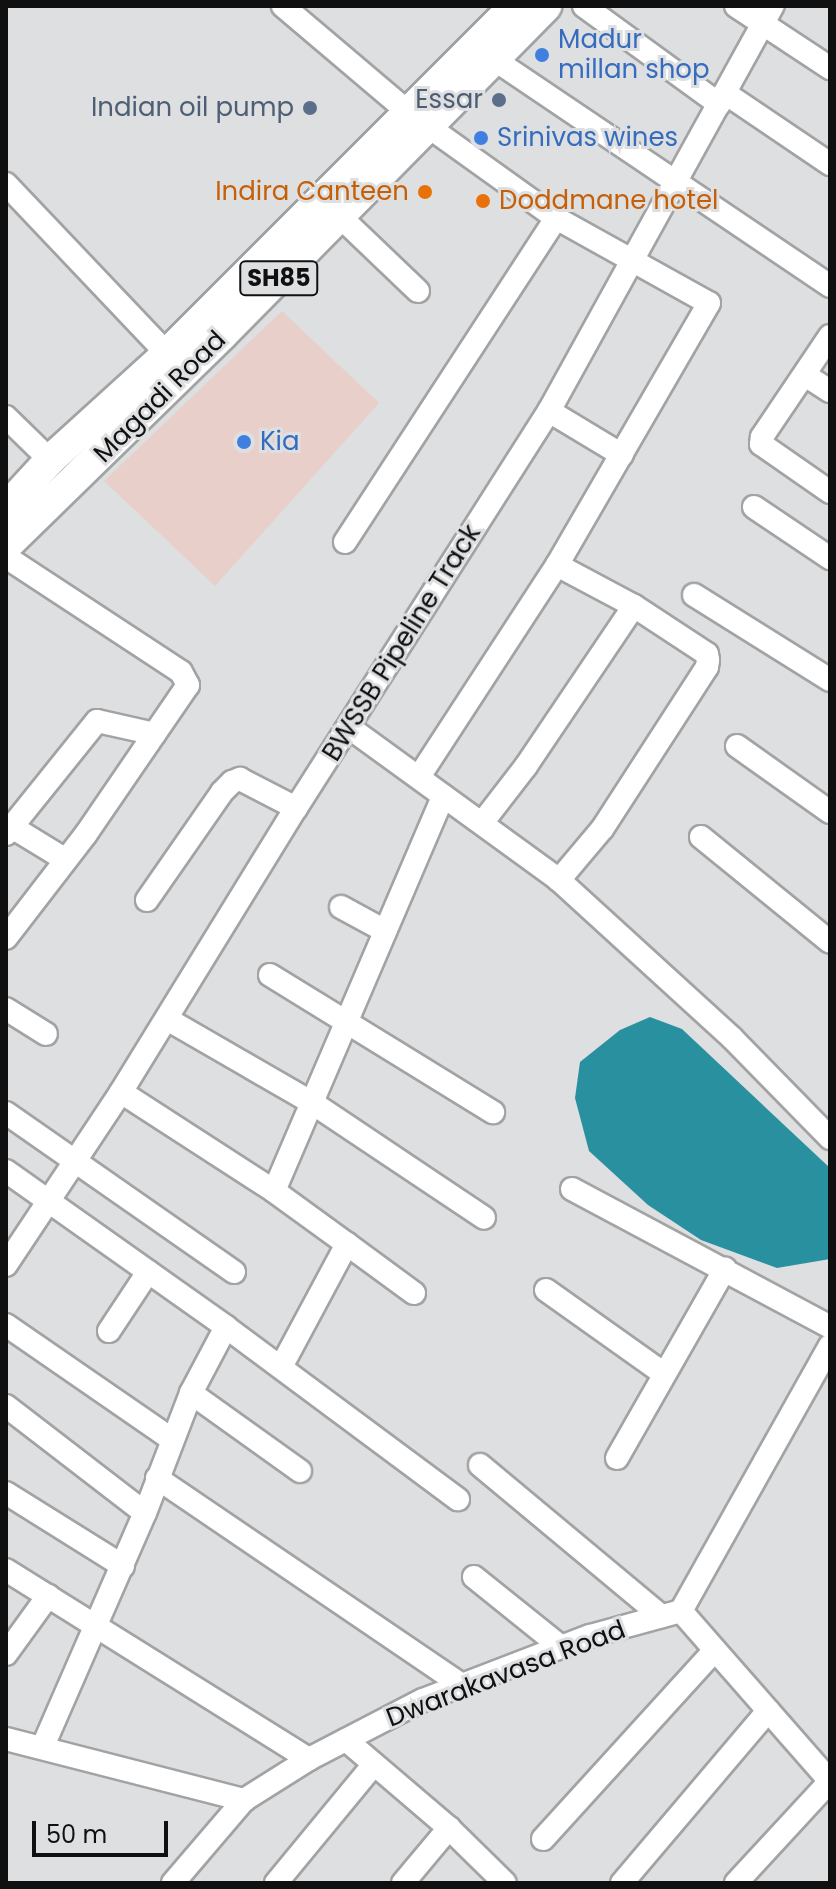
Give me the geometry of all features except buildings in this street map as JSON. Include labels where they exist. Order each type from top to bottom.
[{"type":"main road","name":"Magadi Road","points":[[6,546],[175,363],[419,120],[515,6]]},
{"type":"main road","name":"Magadi Road","points":[[419,120],[495,60],[547,6]]},
{"type":"main road","name":"Magadi Road","points":[[6,508],[50,460],[175,363]]},
{"type":"street","points":[[283,6],[419,120],[556,218],[709,303],[557,565],[419,777]]},
{"type":"street","points":[[584,6],[722,99],[830,164]]},
{"type":"street","points":[[736,6],[768,15],[830,68]]},
{"type":"street","name":"BWSSB Pipeline Track","points":[[6,1265],[46,1200],[121,1092],[296,808],[350,728],[549,411],[768,15]]},
{"type":"street","points":[[495,60],[830,286]]},
{"type":"street","points":[[6,184],[175,363]]},
{"type":"street","points":[[330,208],[418,291]]},
{"type":"street","points":[[345,542],[556,218]]},
{"type":"street","points":[[830,336],[762,437],[761,444],[830,492]]},
{"type":"street","points":[[805,375],[830,391]]},
{"type":"street","points":[[549,411],[622,455]]},
{"type":"street","points":[[6,417],[50,460]]},
{"type":"street","points":[[754,507],[830,558]]},
{"type":"street","points":[[6,557],[181,672],[188,685],[66,860],[6,938]]},
{"type":"street","points":[[557,565],[634,606],[707,654],[707,667],[602,829],[559,880]]},
{"type":"street","points":[[694,595],[830,680]]},
{"type":"street","points":[[482,823],[526,766],[634,606]]},
{"type":"street","points":[[66,860],[9,830],[97,721],[155,734]]},
{"type":"street","points":[[350,728],[559,880],[732,1038],[830,1138]]},
{"type":"street","points":[[737,746],[830,812]]},
{"type":"street","points":[[147,900],[232,782],[240,779],[296,808]]},
{"type":"street","points":[[274,1191],[443,796]]},
{"type":"street","points":[[701,837],[830,942]]},
{"type":"street","points":[[341,907],[385,931]]},
{"type":"street","points":[[270,975],[493,1112]]},
{"type":"street","points":[[6,1009],[46,1034]]},
{"type":"street","points":[[167,1019],[311,1102],[484,1218]]},
{"type":"street","points":[[121,1092],[274,1191],[414,1293]]},
{"type":"street","points":[[6,1113],[234,1272]]},
{"type":"street","points":[[6,1171],[226,1327],[458,1499]]},
{"type":"street","points":[[572,1189],[830,1327]]},
{"type":"street","points":[[281,1367],[347,1244]]},
{"type":"street","points":[[617,1458],[725,1269]]},
{"type":"street","points":[[109,1331],[148,1272]]},
{"type":"street","points":[[546,1290],[664,1374]]},
{"type":"street","points":[[6,1325],[171,1439]]},
{"type":"street","points":[[43,1746],[123,1566],[191,1393],[226,1327]]},
{"type":"street","points":[[671,1614],[830,1346]]},
{"type":"street","points":[[191,1393],[300,1471]]},
{"type":"street","points":[[6,1406],[145,1513]]},
{"type":"street","points":[[480,1465],[714,1651],[829,1780],[736,1883]]},
{"type":"street","points":[[157,1478],[462,1685]]},
{"type":"street","points":[[6,1493],[123,1566]]},
{"type":"street","points":[[6,1570],[309,1759]]},
{"type":"street","points":[[474,1577],[561,1647]]},
{"type":"street","points":[[6,1654],[48,1596]]},
{"type":"street","name":"Dwarakavasa Road","points":[[173,1883],[244,1800],[309,1759],[423,1700],[561,1647],[671,1614]]},
{"type":"street","points":[[543,1839],[714,1651]]},
{"type":"street","points":[[622,1883],[768,1711]]},
{"type":"street","points":[[6,1739],[43,1746],[244,1800]]},
{"type":"street","points":[[346,1740],[449,1828],[505,1883]]},
{"type":"street","points":[[276,1883],[374,1764]]},
{"type":"street","points":[[403,1883],[449,1828]]},
{"type":"shaded area","name":"Kia","points":[[282,311],[379,403],[215,586],[104,481]]},
{"type":"water","points":[[650,1017],[682,1029],[830,1168],[830,1259],[777,1268],[701,1240],[648,1205],[589,1151],[575,1098],[580,1062],[620,1030]]},
{"type":"place","name":"Madur millan shop","points":[[542,55]]},
{"type":"place","name":"Essar","points":[[499,100]]},
{"type":"place","name":"Indian oil pump","points":[[310,108]]},
{"type":"place","name":"Srinivas wines","points":[[481,138]]},
{"type":"place","name":"Indira Canteen","points":[[425,192]]},
{"type":"place","name":"Doddmane hotel","points":[[483,201]]},
{"type":"place","name":"Kia","points":[[244,442]]}]
